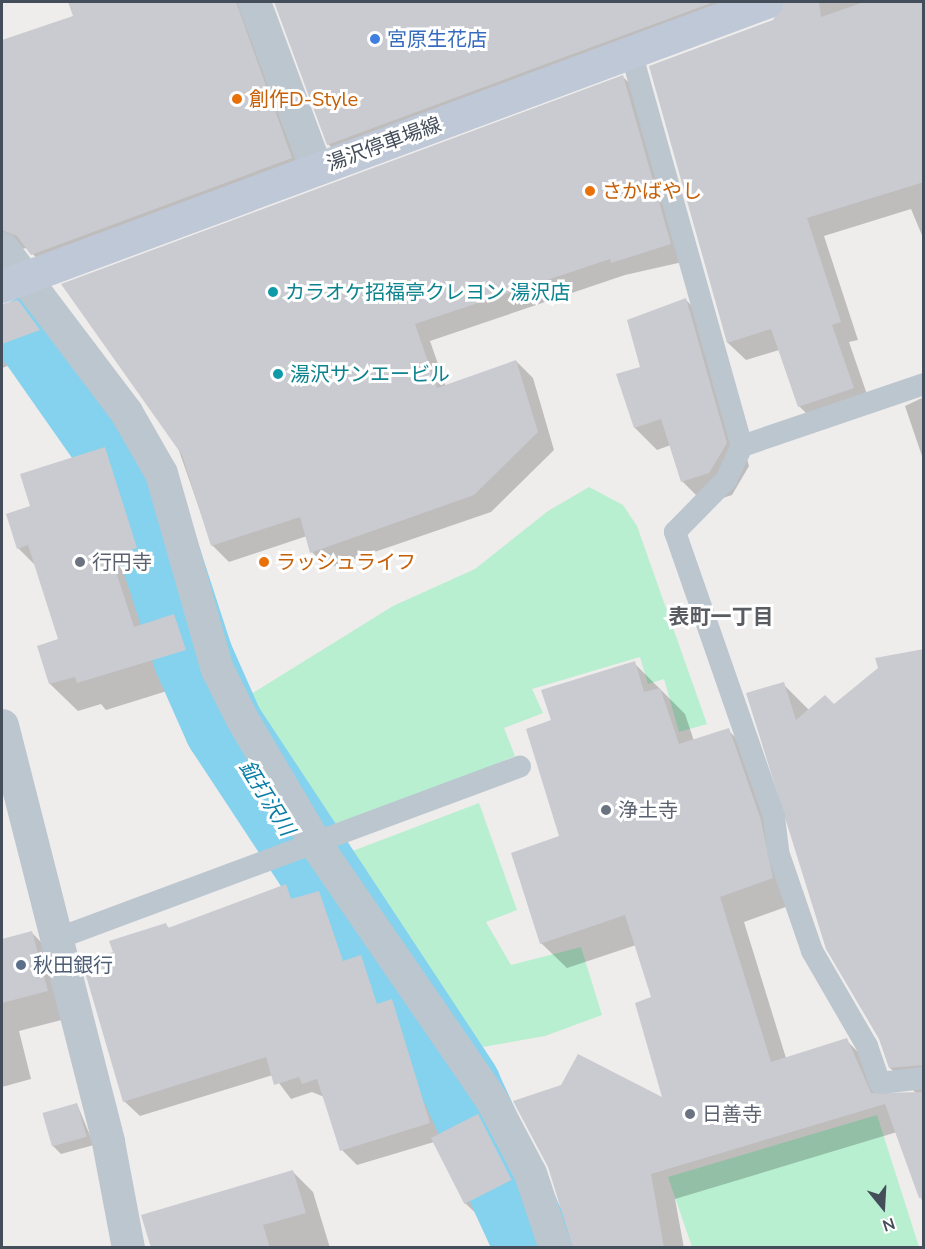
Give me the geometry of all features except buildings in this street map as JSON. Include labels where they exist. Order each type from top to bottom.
[{"type":"main road","name":"湯沢停車場線","points":[[13,283],[766,2]]},
{"type":"street","points":[[254,2],[316,169]]},
{"type":"street","points":[[2,248],[13,283],[126,412],[161,473],[217,669],[317,846],[492,1101],[530,1173],[555,1248]]},
{"type":"street","points":[[2,725],[108,1142],[128,1248]]},
{"type":"lane","points":[[631,52],[742,446],[726,480],[675,532],[774,817],[778,852],[812,951],[867,1046],[880,1083],[924,1078]]},
{"type":"lane","points":[[742,446],[924,384]]},
{"type":"lane","points":[[56,939],[317,846],[520,766]]},
{"type":"green space","points":[[589,487],[623,505],[637,526],[707,724],[679,732],[664,679],[648,684],[640,657],[532,689],[543,713],[504,728],[515,756],[330,832],[304,798],[251,694],[393,606],[475,569],[548,511]]},
{"type":"green space","points":[[479,803],[517,910],[486,922],[511,965],[581,947],[602,1015],[545,1036],[483,1047],[342,855]]},
{"type":"green space","points":[[877,1115],[919,1247],[692,1247],[668,1177]]},
{"type":"waterway","name":"鉦打沢川","points":[[34,334],[135,478],[193,657],[224,727],[461,1087],[535,1248]]},
{"type":"place","name":"宮原生花店","points":[[375,39]]},
{"type":"place","name":"創作D-Style","points":[[237,99]]},
{"type":"place","name":"さかばやし","points":[[590,191]]},
{"type":"place","name":"カラオケ招福亭クレヨン 湯沢店","points":[[273,292]]},
{"type":"place","name":"湯沢サンエービル","points":[[278,374]]},
{"type":"place","name":"行円寺","points":[[80,562]]},
{"type":"place","name":"ラッシュライフ","points":[[264,562]]},
{"type":"place","name":"浄土寺","points":[[606,810]]},
{"type":"place","name":"秋田銀行","points":[[21,965]]},
{"type":"place","name":"日善寺","points":[[690,1114]]},
{"type":"district","name":"表町一丁目","points":[[721,617]]}]
